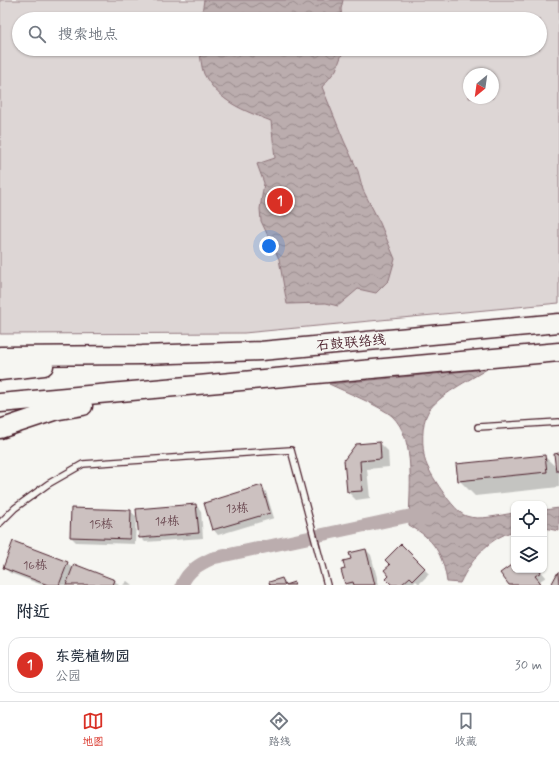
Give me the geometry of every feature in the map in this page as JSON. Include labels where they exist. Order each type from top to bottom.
[{"type":"highway","name":"石鼓联络线","points":[[142,355],[261,351],[559,323]]},
{"type":"highway","name":"石鼓联络线","points":[[236,382],[559,352]]},
{"type":"highway","points":[[0,356],[142,355]]},
{"type":"highway","points":[[0,371],[142,355]]},
{"type":"highway","points":[[0,403],[236,382]]},
{"type":"highway","points":[[0,429],[54,411],[236,382]]},
{"type":"lane","points":[[478,427],[559,422]]},
{"type":"lane","points":[[0,523],[15,508],[48,484],[83,464],[291,450],[327,585]]},
{"type":"shaded area","points":[[0,0],[559,0],[559,303],[244,333],[0,334]]},
{"type":"water","points":[[204,0],[343,0],[341,12],[202,12]]},
{"type":"water","points":[[200,56],[341,56],[336,70],[322,87],[358,171],[363,190],[380,223],[395,259],[389,280],[376,293],[358,289],[338,306],[326,303],[287,304],[279,259],[261,221],[260,209],[264,183],[257,164],[275,158],[271,121],[242,109],[225,99],[210,84],[202,68]]},
{"type":"water","points":[[487,369],[455,388],[439,400],[428,412],[423,429],[424,455],[427,466],[449,500],[461,513],[466,516],[477,518],[511,514],[511,532],[496,539],[481,551],[460,583],[447,582],[443,563],[436,548],[418,530],[409,525],[410,467],[405,438],[400,426],[392,416],[371,403],[329,384]]},
{"type":"water","points":[[559,508],[559,531],[547,529],[547,510]]},
{"type":"building","points":[[380,442],[381,459],[360,461],[362,491],[347,492],[344,460],[356,444]]},
{"type":"building","points":[[559,453],[559,471],[556,471],[554,454]]},
{"type":"building","points":[[545,455],[547,472],[458,481],[456,464]]},
{"type":"building","points":[[262,485],[270,513],[212,530],[204,503]]},
{"type":"building","points":[[196,504],[199,533],[139,538],[136,509]]},
{"type":"building","points":[[71,508],[131,510],[130,539],[70,537]]},
{"type":"building","points":[[13,541],[68,562],[59,585],[48,585],[3,568]]},
{"type":"building","points":[[401,544],[425,568],[413,580],[410,577],[401,585],[392,585],[386,579],[389,576],[384,570],[390,565],[385,560]]},
{"type":"building","points":[[366,549],[375,585],[354,585],[353,582],[345,584],[341,570],[345,569],[343,561],[351,559],[349,553]]},
{"type":"building","points":[[74,564],[115,580],[113,585],[66,585]]},
{"type":"building","points":[[511,565],[511,573],[540,573],[535,576],[540,582],[536,585],[509,585],[500,573]]},
{"type":"building","points":[[558,572],[559,585],[551,585]]},
{"type":"building","points":[[282,578],[285,585],[270,585],[269,582]]},
{"type":"building","points":[[294,582],[295,585],[285,585]]},
{"type":"waterway","points":[[182,585],[191,571],[213,558],[409,516],[426,519]]},
{"type":"place","name":"东莞植物园","points":[[280,201]]}]
